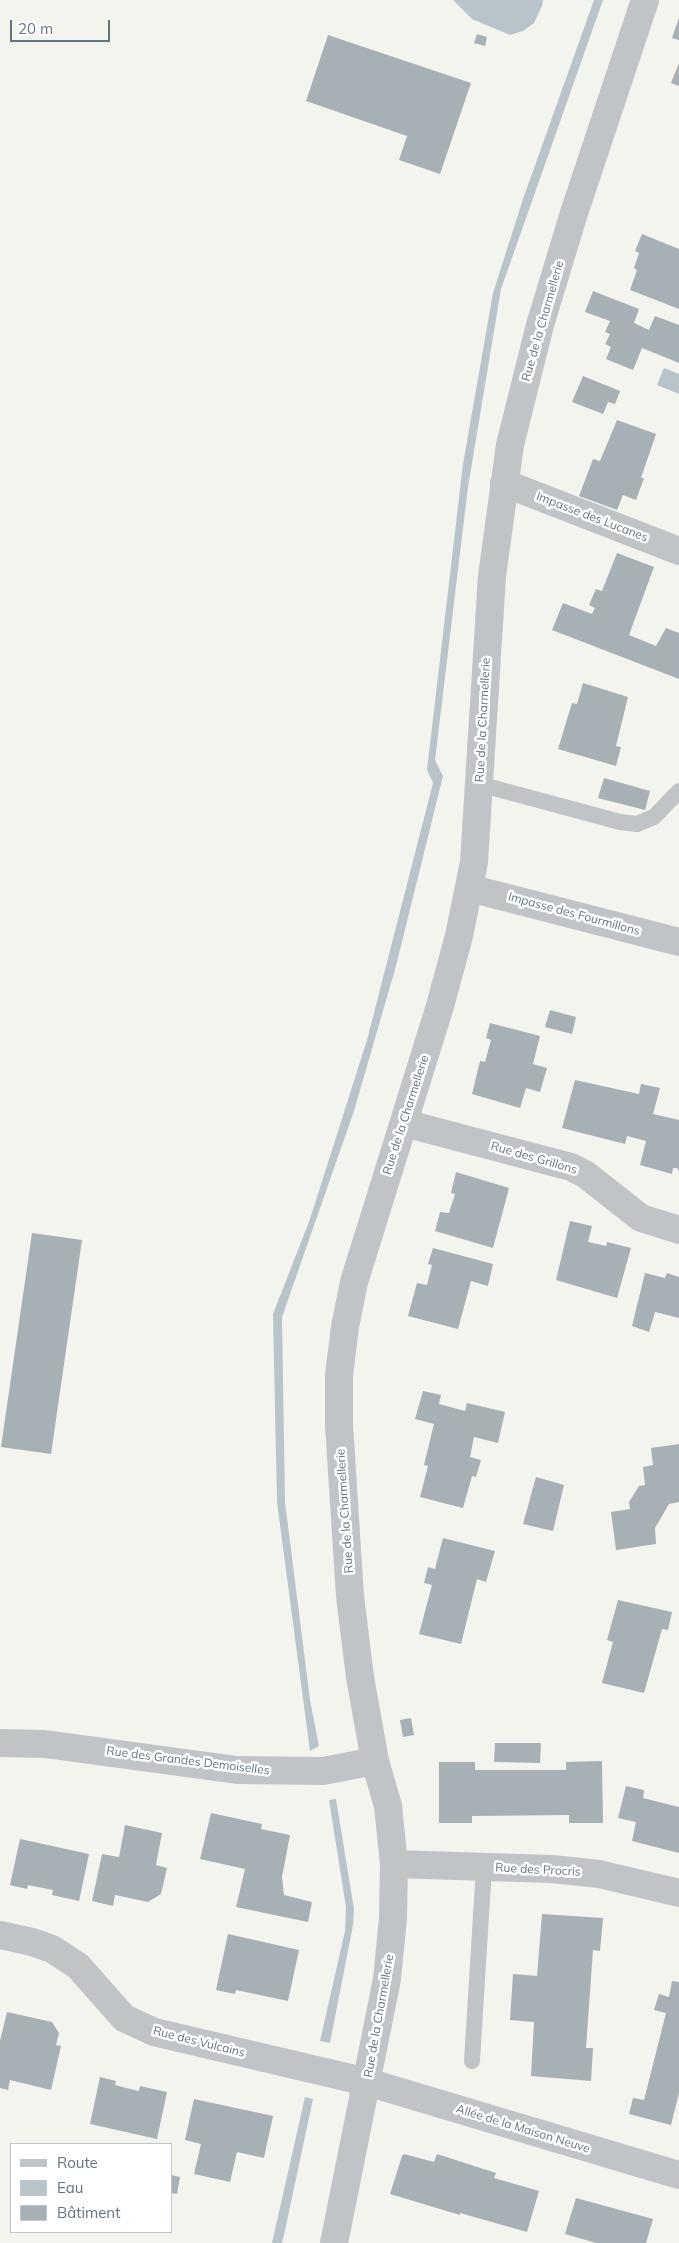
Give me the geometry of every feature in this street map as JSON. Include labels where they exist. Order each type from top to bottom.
[{"type":"street","name":"Rue de la Charmellerie","points":[[334,2243],[387,1979],[393,1918],[394,1864],[388,1806],[374,1761],[360,1677],[350,1596],[339,1375],[345,1328],[354,1282],[440,1006],[474,862],[492,576],[510,444],[540,325],[574,213],[645,0]]},
{"type":"street","name":"Impasse des Lucanes","points":[[504,483],[679,551]]},
{"type":"street","name":"Impasse des Fourmillons","points":[[469,888],[679,942]]},
{"type":"street","name":"Rue des Grillons","points":[[404,1123],[572,1167],[585,1174],[641,1218],[679,1230]]},
{"type":"street","name":"Rue des Grandes Demoiselles","points":[[0,1743],[45,1744],[237,1770],[274,1772],[323,1771],[374,1761]]},
{"type":"street","name":"Rue des Procris","points":[[394,1864],[552,1869],[599,1874],[679,1894]]},
{"type":"street","name":"Rue des Vulcains","points":[[0,1935],[32,1942],[78,1966],[97,1990],[124,2018],[154,2032],[367,2082]]},
{"type":"street","name":"Allée de la Maison Neuve","points":[[367,2082],[679,2175]]},
{"type":"lane","points":[[479,784],[620,822],[637,824],[654,817],[679,791]]},
{"type":"lane","points":[[472,2062],[484,1867]]},
{"type":"water","points":[[453,0],[543,0],[534,23],[523,31],[510,35],[472,19]]},
{"type":"water","points":[[594,0],[603,0],[501,289],[468,487],[435,760],[443,776],[396,966],[354,1111],[282,1317],[285,1502],[310,1700],[319,1746],[310,1751],[277,1502],[273,1314],[310,1219],[367,1040],[433,783],[427,770],[463,464],[493,293],[523,199]]},
{"type":"water","points":[[664,368],[679,374],[679,394],[657,385]]},
{"type":"water","points":[[336,1799],[354,1909],[353,1925],[330,2043],[320,2041],[345,1931],[346,1907],[329,1800]]},
{"type":"water","points":[[305,2097],[313,2099],[284,2235],[282,2243],[272,2243]]},
{"type":"building","points":[[679,18],[679,40],[672,38]]},
{"type":"building","points":[[477,34],[487,37],[485,46],[474,43]]},
{"type":"building","points":[[328,35],[471,83],[440,174],[399,160],[407,136],[306,101]]},
{"type":"building","points":[[679,63],[679,86],[671,83]]},
{"type":"building","points":[[642,234],[679,249],[679,309],[630,290],[637,270],[634,268],[639,253],[635,251]]},
{"type":"building","points":[[593,291],[639,309],[634,323],[649,330],[655,316],[679,325],[679,363],[642,348],[633,370],[606,359],[611,347],[605,344],[610,334],[605,332],[610,321],[585,312]]},
{"type":"building","points":[[583,376],[620,391],[615,404],[608,402],[603,414],[572,402]]},
{"type":"building","points":[[617,420],[656,434],[641,478],[644,478],[636,500],[623,495],[617,510],[579,496],[593,459],[600,461]]},
{"type":"building","points":[[617,553],[654,567],[629,635],[656,646],[666,628],[679,633],[679,679],[552,630],[563,603],[592,614],[595,608],[589,605],[596,589],[602,591]]},
{"type":"building","points":[[583,683],[628,697],[616,746],[621,747],[616,766],[558,749],[572,703],[577,704]]},
{"type":"building","points":[[604,778],[650,791],[645,810],[598,798]]},
{"type":"building","points":[[550,1010],[576,1017],[572,1034],[545,1027]]},
{"type":"building","points":[[490,1023],[540,1036],[533,1064],[547,1068],[540,1092],[526,1088],[520,1108],[472,1094],[480,1061],[485,1062],[491,1040],[486,1038]]},
{"type":"building","points":[[575,1080],[639,1094],[641,1084],[660,1088],[653,1114],[679,1120],[679,1171],[677,1168],[673,1168],[672,1174],[640,1165],[646,1141],[627,1136],[625,1144],[562,1128]]},
{"type":"building","points":[[456,1172],[509,1188],[493,1248],[435,1231],[440,1212],[449,1213],[455,1194],[451,1193]]},
{"type":"building","points":[[570,1221],[592,1226],[588,1242],[606,1246],[607,1242],[631,1248],[617,1298],[556,1280]]},
{"type":"building","points":[[32,1233],[82,1240],[51,1454],[1,1447]]},
{"type":"building","points":[[433,1248],[493,1264],[488,1286],[471,1281],[458,1329],[408,1316],[417,1283],[427,1285],[432,1265],[428,1264]]},
{"type":"building","points":[[645,1273],[665,1278],[667,1273],[679,1277],[679,1318],[655,1312],[649,1332],[632,1326]]},
{"type":"building","points":[[423,1391],[441,1395],[439,1404],[465,1411],[467,1403],[505,1412],[498,1443],[474,1437],[470,1457],[481,1460],[476,1477],[472,1476],[463,1508],[420,1497],[428,1466],[424,1465],[434,1424],[415,1419]]},
{"type":"building","points":[[679,1444],[679,1502],[669,1504],[655,1528],[656,1544],[616,1550],[611,1512],[630,1509],[629,1502],[639,1486],[645,1485],[643,1467],[653,1465],[651,1448]]},
{"type":"building","points":[[536,1477],[564,1485],[553,1531],[523,1524]]},
{"type":"building","points":[[443,1538],[495,1551],[486,1582],[477,1579],[461,1644],[419,1634],[432,1585],[424,1583],[428,1567],[435,1569]]},
{"type":"building","points":[[618,1600],[672,1612],[668,1630],[662,1629],[644,1693],[602,1683],[613,1642],[607,1640]]},
{"type":"building","points":[[411,1718],[414,1735],[403,1737],[400,1720]]},
{"type":"building","points":[[495,1743],[541,1743],[540,1763],[494,1762]]},
{"type":"building","points":[[602,1761],[603,1823],[569,1823],[569,1815],[472,1816],[472,1823],[439,1823],[439,1762],[475,1762],[475,1770],[566,1770],[566,1762]]},
{"type":"building","points":[[626,1786],[644,1790],[643,1798],[679,1807],[679,1853],[632,1841],[636,1822],[618,1818]]},
{"type":"building","points":[[211,1813],[262,1824],[261,1829],[290,1835],[282,1877],[284,1895],[312,1902],[308,1922],[236,1907],[245,1869],[200,1859]]},
{"type":"building","points":[[125,1825],[162,1833],[156,1865],[167,1868],[161,1894],[148,1902],[115,1895],[113,1906],[92,1901],[102,1854],[119,1857]]},
{"type":"building","points":[[20,1839],[89,1854],[79,1901],[52,1895],[53,1890],[28,1885],[27,1889],[10,1885]]},
{"type":"building","points":[[542,1914],[603,1918],[600,1951],[593,1950],[586,2048],[593,2048],[591,2081],[531,2076],[534,2022],[510,2020],[513,1974],[537,1976]]},
{"type":"building","points":[[228,1934],[299,1950],[288,2001],[236,1990],[235,1994],[216,1990]]},
{"type":"building","points":[[672,1981],[679,1982],[679,2093],[671,2125],[629,2114],[633,2098],[644,2100],[666,2013],[654,2010],[659,1994],[669,1997]]},
{"type":"building","points":[[7,2012],[52,2022],[59,2033],[56,2045],[61,2046],[51,2090],[10,2080],[8,2090],[0,2088],[0,2041]]},
{"type":"building","points":[[100,2077],[116,2081],[115,2085],[130,2089],[139,2091],[140,2086],[167,2092],[157,2139],[90,2124]]},
{"type":"building","points":[[194,2099],[273,2116],[264,2158],[237,2152],[230,2182],[194,2174],[201,2144],[185,2140]]},
{"type":"building","points":[[404,2154],[434,2162],[437,2154],[496,2173],[494,2178],[539,2191],[527,2232],[460,2213],[460,2215],[390,2194]]},
{"type":"building","points":[[172,2175],[180,2177],[177,2194],[172,2193]]},
{"type":"building","points":[[576,2198],[653,2219],[646,2243],[596,2243],[565,2234]]}]
